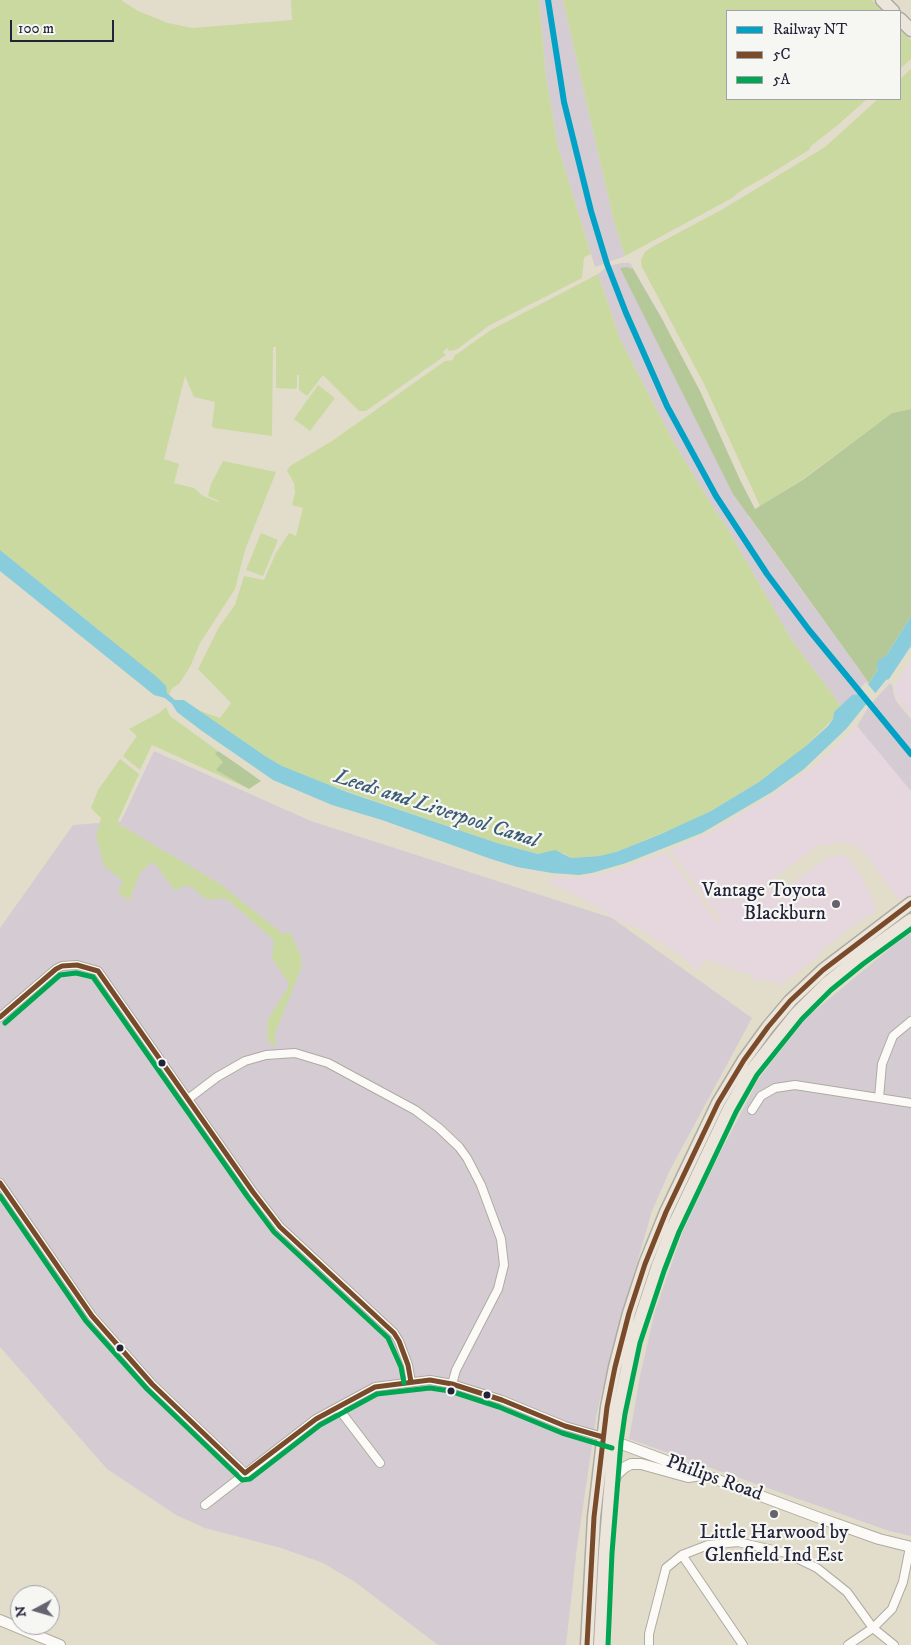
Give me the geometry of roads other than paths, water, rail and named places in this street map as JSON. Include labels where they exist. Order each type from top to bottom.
[{"type":"main road","points":[[882,0],[892,10]]},
{"type":"main road","points":[[901,20],[911,30]]},
{"type":"main road","points":[[586,1645],[594,1517],[608,1439],[621,1342],[645,1264],[666,1212],[718,1103],[744,1060],[768,1027],[790,1001],[823,970],[911,903]]},
{"type":"main road","points":[[600,1645],[610,1487],[608,1439],[633,1341],[657,1268],[672,1230],[728,1109],[751,1071],[796,1014],[826,984],[851,963],[911,920]]},
{"type":"street","points":[[0,1017],[50,973],[62,966],[77,965],[98,971],[280,1226],[394,1333],[404,1350],[410,1382]]},
{"type":"street","points":[[879,1098],[882,1064],[893,1036],[911,1020]]},
{"type":"street","points":[[188,1099],[217,1077],[245,1061],[266,1055],[295,1053],[328,1063],[415,1110],[439,1128],[459,1147],[481,1185],[501,1240],[504,1266],[498,1289],[456,1370],[452,1384]]},
{"type":"street","points":[[752,1110],[761,1096],[775,1088],[795,1085],[911,1103]]},
{"type":"street","points":[[0,1182],[92,1316],[152,1384],[245,1473]]},
{"type":"street","points":[[205,1505],[316,1419],[375,1388],[410,1382],[430,1380],[452,1384],[502,1400],[565,1426],[608,1439]]},
{"type":"street","points":[[338,1408],[380,1463]]},
{"type":"street","name":"Philips Road","points":[[608,1439],[824,1520],[878,1539],[911,1547]]},
{"type":"street","points":[[610,1487],[617,1474],[624,1467],[631,1464],[641,1464],[688,1477],[703,1475]]},
{"type":"street","points":[[649,1645],[649,1634],[666,1568],[682,1555],[708,1545],[738,1542],[786,1553],[817,1568],[847,1592],[873,1628],[894,1645]]},
{"type":"street","points":[[848,1645],[887,1616],[897,1600],[911,1547]]},
{"type":"street","points":[[682,1555],[743,1645]]},
{"type":"street","points":[[0,1620],[60,1645]]},
{"type":"water","points":[[0,550],[158,678],[166,686],[167,693],[175,700],[184,700],[282,766],[347,792],[497,843],[538,854],[555,850],[571,858],[599,856],[616,852],[661,834],[711,811],[759,782],[807,745],[828,726],[833,719],[834,712],[852,695],[858,694],[869,683],[878,669],[879,659],[888,653],[911,616],[911,646],[889,679],[886,680],[846,729],[804,769],[772,792],[702,833],[626,863],[579,875],[552,873],[517,867],[491,859],[382,820],[332,805],[273,780],[202,731],[177,712],[165,698],[154,695],[0,571]]},
{"type":"rail line","name":"NT","points":[[548,0],[564,102],[591,211],[607,264],[626,313],[667,406],[716,496],[767,574],[809,630],[911,754]]},
{"type":"place","name":"Vantage Toyota Blackburn","points":[[836,904]]},
{"type":"place","name":"Little Harwood by Glenfield Ind Est","points":[[774,1514]]},
{"type":"water label","name":"Leeds and Liverpool Canal","points":[[436,810]]}]
